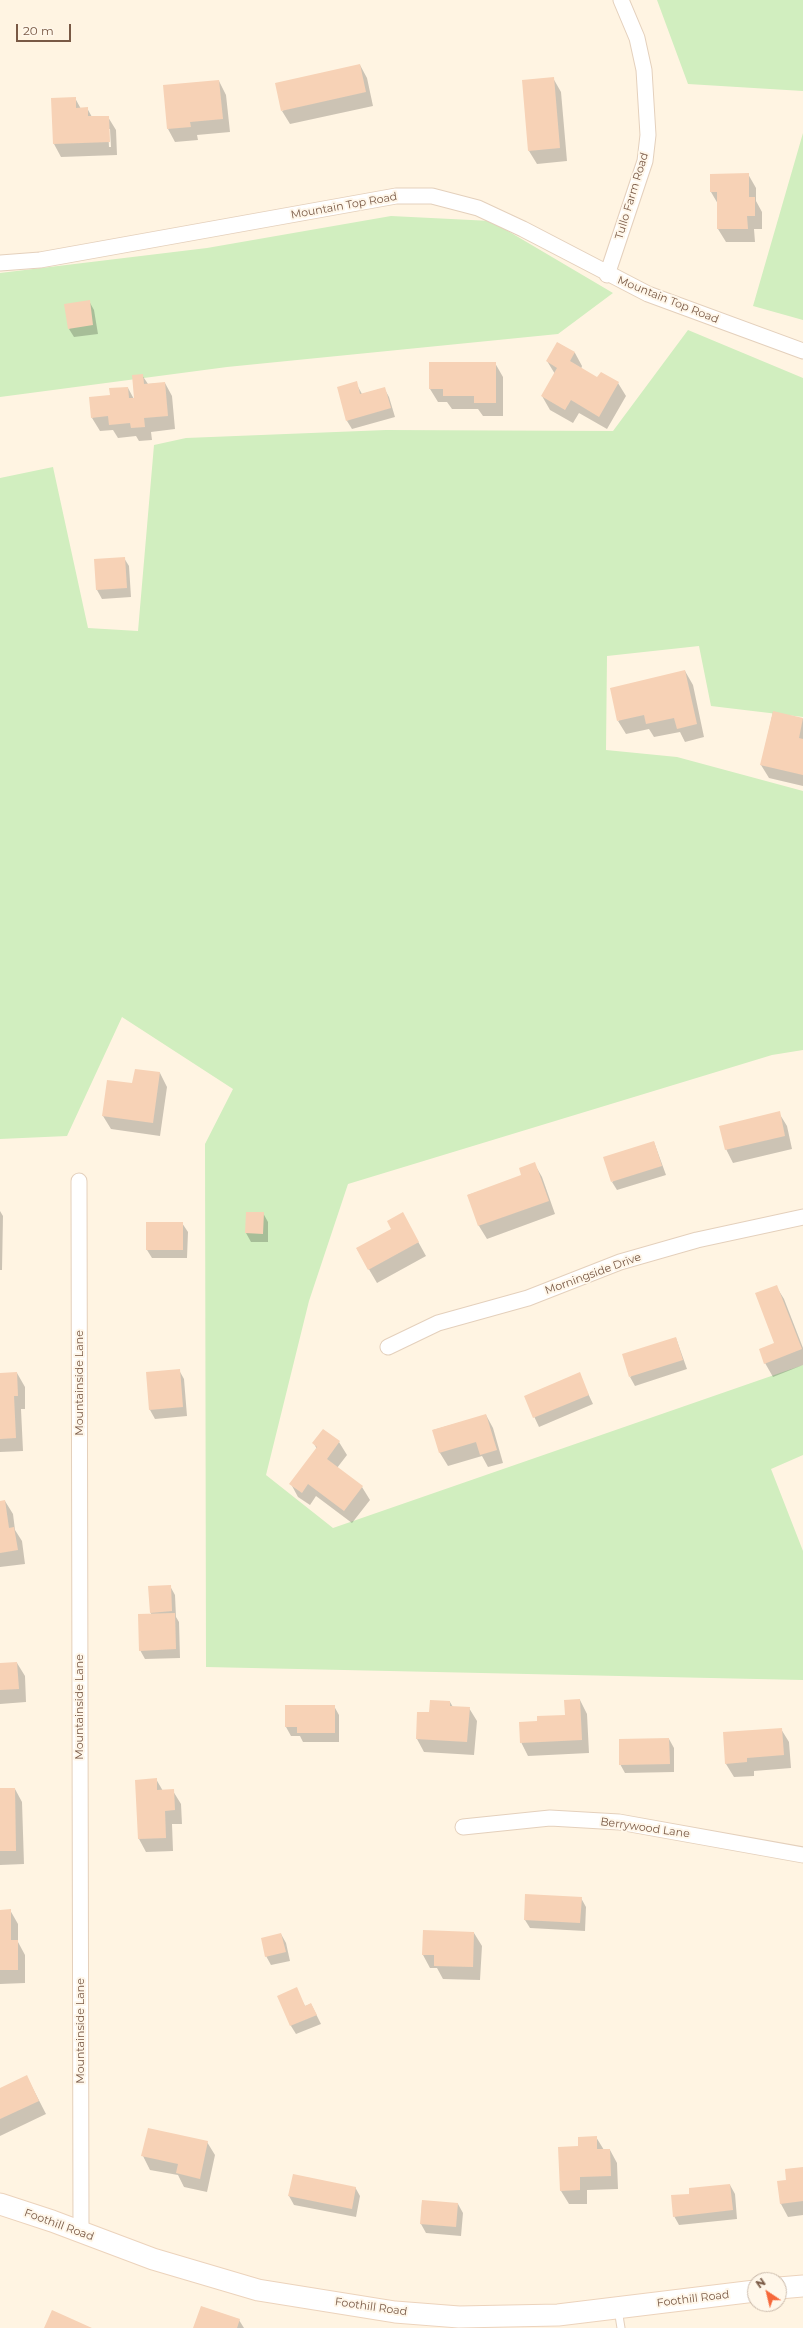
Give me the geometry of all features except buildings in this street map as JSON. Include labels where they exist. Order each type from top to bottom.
[{"type":"street","name":"Tullo Farm Road","points":[[607,275],[645,161],[648,135],[644,70],[637,38],[621,0]]},
{"type":"street","name":"Mountain Top Road","points":[[0,263],[40,260],[396,196],[432,196],[478,208],[523,229],[607,275],[648,294],[803,351]]},
{"type":"street","name":"Mountainside Lane","points":[[79,1181],[81,2234]]},
{"type":"street","name":"Morningside Drive","points":[[388,1347],[438,1323],[528,1298],[620,1262],[697,1240],[803,1217]]},
{"type":"street","name":"Berrywood Lane","points":[[462,1827],[550,1818],[619,1822],[803,1855]]},
{"type":"street","name":"Foothill Road","points":[[0,2204],[52,2221],[81,2234],[153,2259],[266,2291],[395,2312],[459,2317],[559,2321],[620,2318],[747,2293]]},
{"type":"street","points":[[787,2287],[803,2286]]},
{"type":"green space","points":[[657,0],[803,0],[803,91],[688,84]]},
{"type":"green space","points":[[803,133],[803,320],[753,306]]},
{"type":"green space","points":[[391,216],[491,221],[613,293],[558,334],[227,367],[0,397],[0,273],[207,248]]},
{"type":"green space","points":[[688,330],[803,378],[803,717],[711,706],[699,646],[607,656],[606,750],[677,757],[803,791],[803,1050],[772,1055],[348,1184],[309,1301],[266,1475],[333,1528],[803,1365],[803,1455],[771,1469],[803,1551],[803,1680],[206,1667],[205,1144],[233,1089],[122,1017],[67,1136],[0,1139],[0,478],[53,467],[88,628],[138,631],[154,445],[186,438],[386,430],[613,431]]}]
